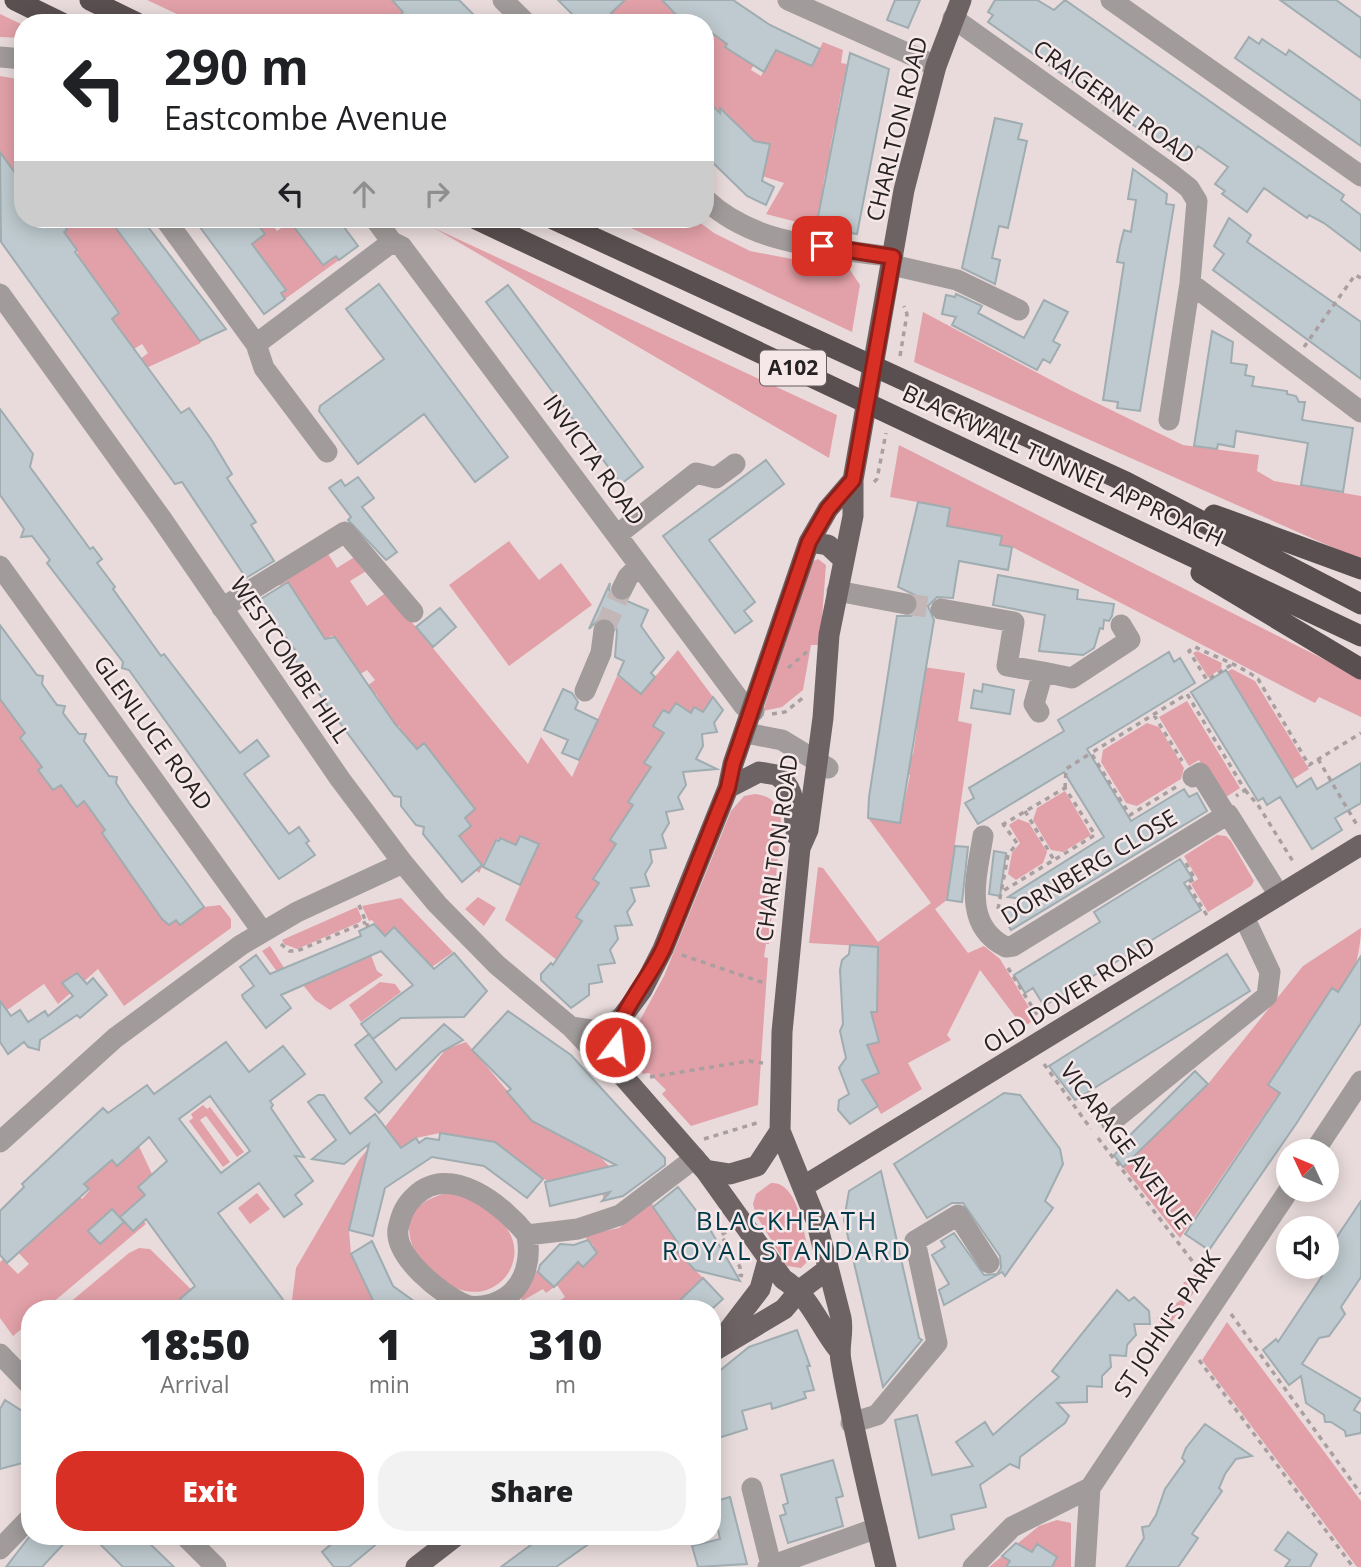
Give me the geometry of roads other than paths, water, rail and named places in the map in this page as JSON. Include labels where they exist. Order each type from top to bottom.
[{"type":"highway","points":[[15,0],[44,14]]},
{"type":"highway","points":[[90,0],[119,14]]},
{"type":"highway","name":"BLACKWALL TUNNEL APPROACH","points":[[495,228],[1361,636]]},
{"type":"highway","name":"BLACKWALL TUNNEL APPROACH","points":[[573,228],[1126,482]]},
{"type":"highway","points":[[1126,482],[1361,569]]},
{"type":"highway","name":"A102","points":[[1126,482],[1361,604]]},
{"type":"highway","points":[[1110,517],[1361,669]]},
{"type":"main road","name":"CHARLTON ROAD","points":[[771,1126],[800,848],[808,830],[822,763],[829,635],[853,516],[853,480],[904,190],[936,66],[957,9]]},
{"type":"main road","points":[[622,1075],[615,1047],[622,1017],[642,989],[663,949],[728,788],[733,764],[754,710],[809,542],[828,509],[853,480]]},
{"type":"main road","points":[[809,542],[828,545],[844,559]]},
{"type":"main road","points":[[728,788],[759,772],[771,772],[783,779],[794,800],[795,828],[800,848]]},
{"type":"main road","name":"OLD DOVER ROAD","points":[[804,1186],[1279,895],[1359,835]]},
{"type":"main road","name":"WESTCOMBE HILL","points":[[622,1075],[700,1156],[768,1260],[783,1279],[800,1290],[838,1349]]},
{"type":"main road","points":[[700,1156],[730,1174],[757,1166],[771,1126]]},
{"type":"main road","points":[[771,1126],[804,1186],[841,1318],[843,1327],[838,1349],[852,1423],[886,1567]]},
{"type":"main road","points":[[721,1340],[760,1289],[768,1260]]},
{"type":"main road","points":[[721,1347],[785,1309],[800,1290],[828,1269]]},
{"type":"main road","points":[[416,1567],[444,1545]]},
{"type":"street","points":[[503,0],[517,14]]},
{"type":"street","points":[[788,0],[936,66]]},
{"type":"street","points":[[1111,0],[1361,176]]},
{"type":"street","name":"CRAIGERNE ROAD","points":[[957,9],[1189,188],[1197,201],[1190,284],[1169,420]]},
{"type":"street","points":[[714,206],[732,220],[775,239],[892,261],[957,281],[1019,310]]},
{"type":"street","points":[[172,228],[256,344],[264,368],[327,452]]},
{"type":"street","name":"INVICTA ROAD","points":[[382,228],[392,242],[402,247],[744,706],[754,710]]},
{"type":"street","points":[[256,344],[392,242]]},
{"type":"street","points":[[1190,284],[1361,412]]},
{"type":"street","name":"WESTCOMBE HILL","points":[[0,294],[340,779],[403,863],[437,904],[497,965],[572,1027],[604,1062],[622,1075]]},
{"type":"street","points":[[617,535],[696,473],[716,478],[735,464]]},
{"type":"street","points":[[222,608],[345,532],[413,611]]},
{"type":"street","name":"GLENLUCE ROAD","points":[[0,566],[270,935]]},
{"type":"street","points":[[622,589],[628,577],[639,566]]},
{"type":"street","points":[[837,591],[906,604]]},
{"type":"street","points":[[941,609],[1014,622],[1007,666],[1072,678],[1130,640],[1121,625]]},
{"type":"street","points":[[585,691],[601,653],[604,631]]},
{"type":"street","points":[[1039,712],[1034,704],[1043,672]]},
{"type":"street","points":[[746,733],[782,740],[822,763]]},
{"type":"street","points":[[1193,777],[1200,773],[1279,895]]},
{"type":"street","name":"DORNBERG CLOSE","points":[[983,836],[975,886],[976,911],[984,929],[1006,947],[1013,946],[1175,846],[1223,810]]},
{"type":"street","points":[[0,1142],[115,1038],[270,935],[403,863]]},
{"type":"street","points":[[1111,1122],[1268,996],[1270,972],[1244,917]]},
{"type":"street","points":[[572,1027],[598,1031],[622,1017]]},
{"type":"street","points":[[1323,1139],[1361,1082]]},
{"type":"street","points":[[527,1235],[578,1229],[620,1215],[700,1156]]},
{"type":"street","points":[[458,1300],[411,1265],[402,1251],[398,1234],[400,1217],[408,1203],[421,1190],[438,1182],[455,1183],[469,1188],[509,1217],[527,1235],[530,1253],[527,1270],[520,1284],[501,1300]]},
{"type":"street","name":"ST JOHN'S PARK","points":[[1085,1567],[1090,1488],[1281,1202]]},
{"type":"street","points":[[852,1423],[877,1415],[937,1343],[915,1241],[958,1215],[989,1263]]},
{"type":"street","points":[[0,1354],[21,1376]]},
{"type":"street","points":[[752,1488],[769,1566],[877,1528]]},
{"type":"street","points":[[973,1567],[1012,1527],[1090,1488]]},
{"type":"street","points":[[1053,1506],[1069,1509],[1087,1521]]},
{"type":"street","points":[[0,1549],[21,1527]]},
{"type":"street","points":[[194,1545],[216,1567]]},
{"type":"tunnel","points":[[604,630],[622,589]]},
{"type":"tunnel","points":[[906,604],[941,609]]},
{"type":"district","name":"BLACKHEATH ROYAL STANDARD","points":[[787,1236]]}]
